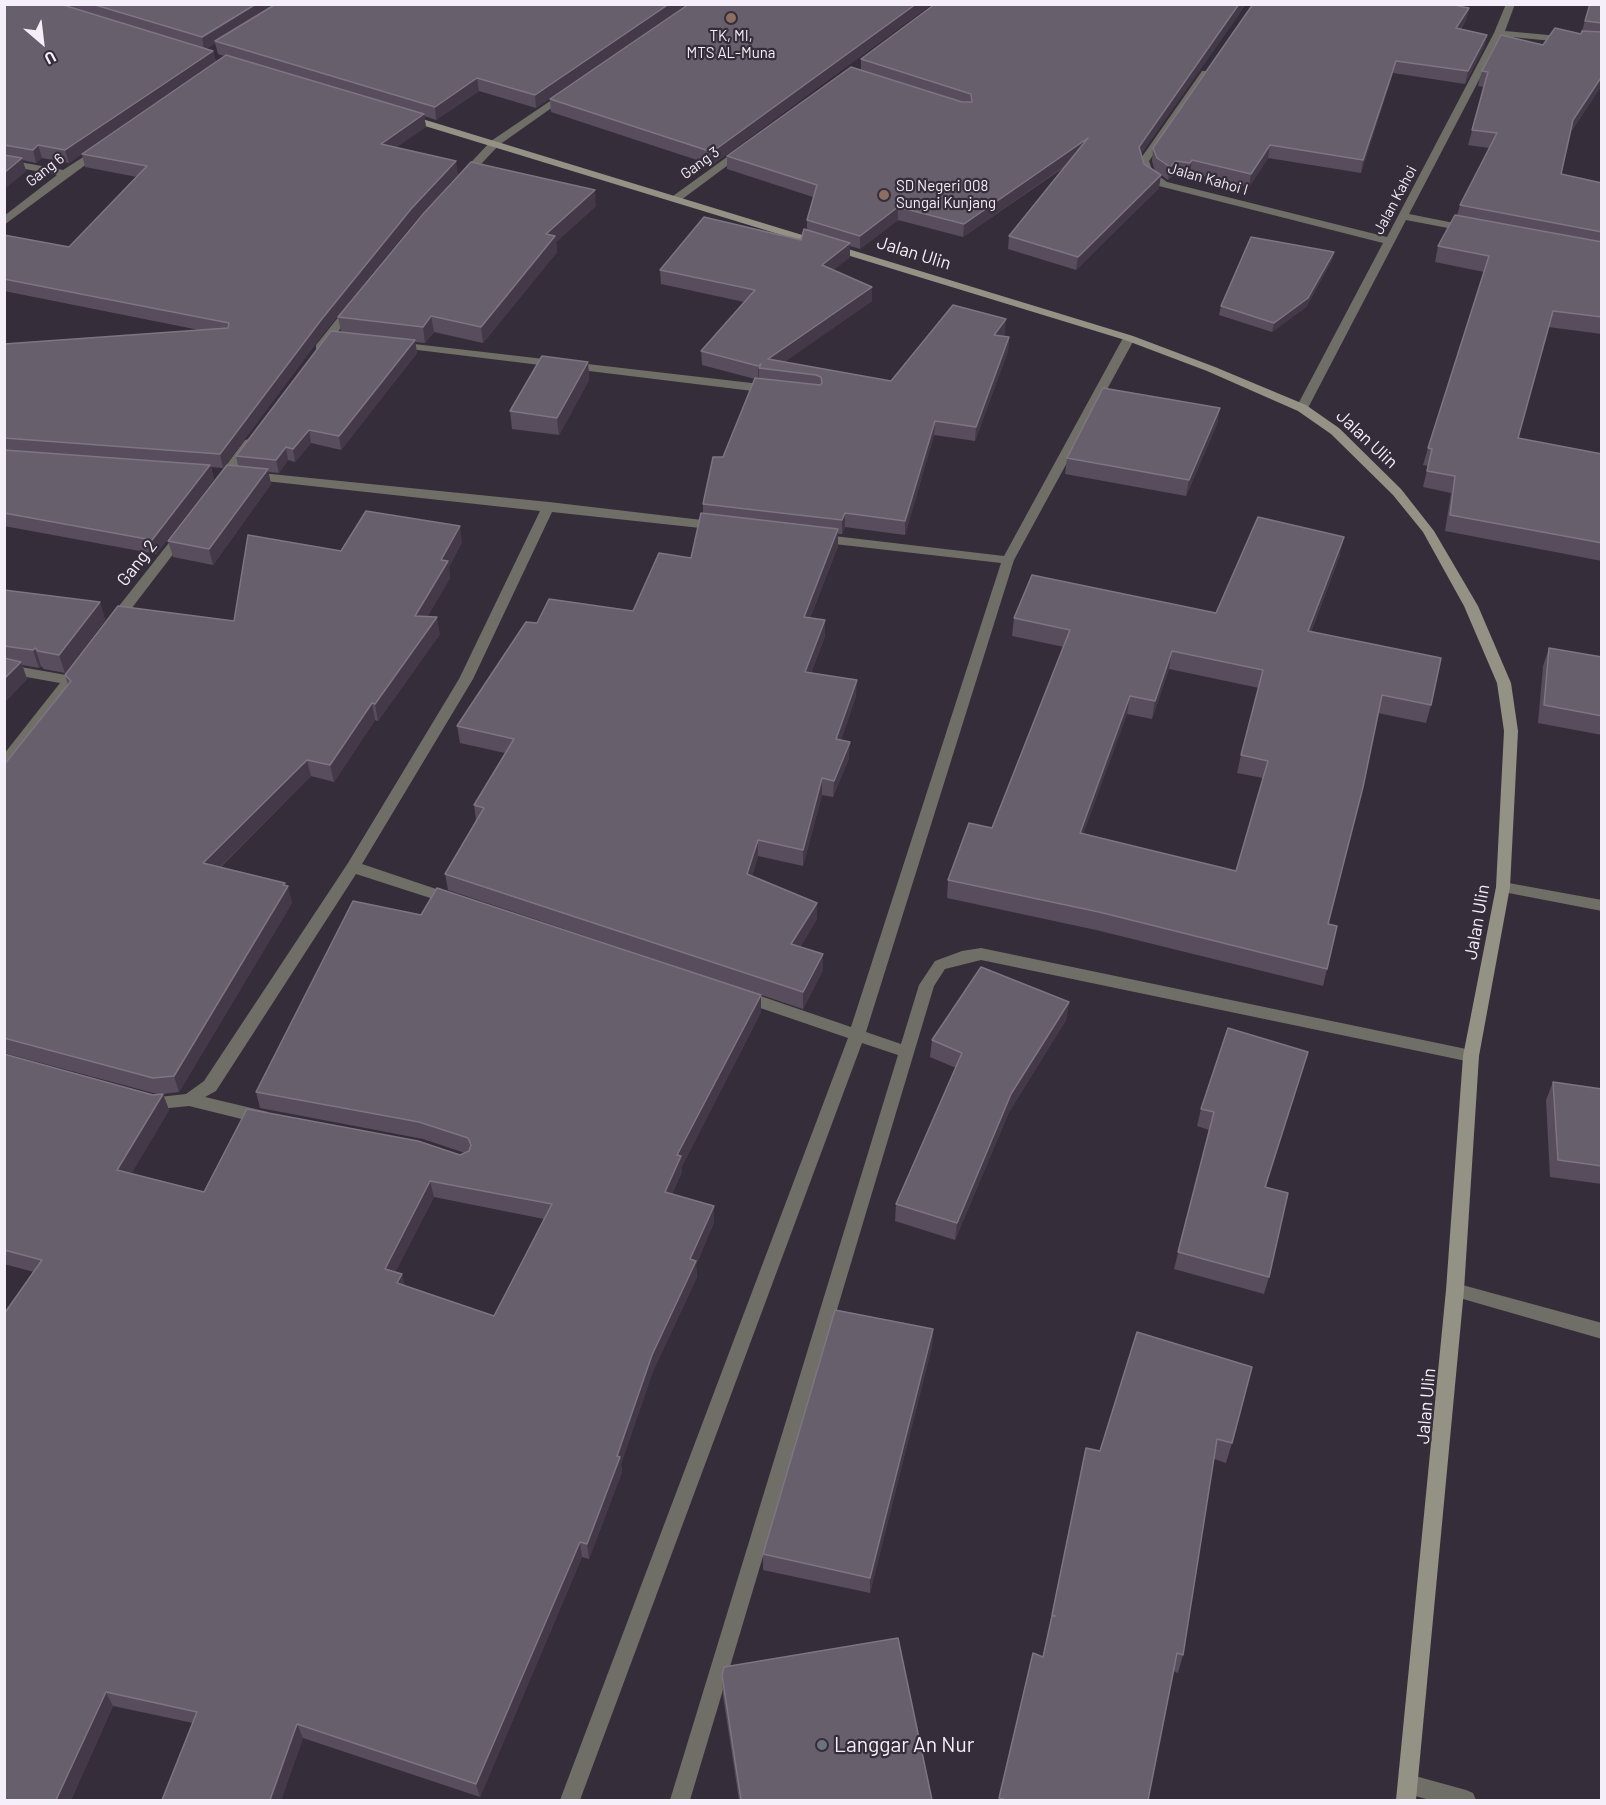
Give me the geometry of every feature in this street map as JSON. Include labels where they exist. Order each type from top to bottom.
[{"type":"street","name":"Jalan Kahoi","points":[[1302,408],[1499,33],[1511,4]]},
{"type":"street","points":[[1499,33],[1602,43]]},
{"type":"street","name":"Jalan Kahoi I","points":[[1212,63],[1144,161],[1148,173],[1163,184],[1389,242]]},
{"type":"street","points":[[457,184],[495,143],[573,90]]},
{"type":"street","name":"Jalan Ulin","points":[[394,113],[1129,338],[1211,369],[1302,408],[1335,430],[1397,492],[1428,531],[1471,606],[1504,683],[1511,731],[1503,887],[1471,1056],[1455,1290],[1407,1792]]},
{"type":"street","name":"Gang 6","points":[[4,222],[65,172],[112,140]]},
{"type":"street","name":"Gang 3","points":[[677,198],[753,143]]},
{"type":"street","points":[[4,162],[65,172]]},
{"type":"street","points":[[1404,216],[1485,232]]},
{"type":"street","points":[[315,355],[334,337],[359,300]]},
{"type":"street","points":[[570,1800],[857,1034],[1008,560],[1129,338]]},
{"type":"street","points":[[388,344],[781,390]]},
{"type":"street","points":[[215,489],[220,473],[253,437]]},
{"type":"street","points":[[220,473],[549,506],[737,528]]},
{"type":"street","points":[[189,1100],[210,1086],[353,867],[466,679],[549,506]]},
{"type":"street","name":"Gang 2","points":[[105,634],[189,524]]},
{"type":"street","points":[[808,537],[1008,560]]},
{"type":"street","points":[[4,765],[91,653]]},
{"type":"street","points":[[4,668],[69,680]]},
{"type":"street","points":[[353,867],[465,904]]},
{"type":"street","points":[[1503,887],[1602,906]]},
{"type":"street","points":[[680,1800],[927,985],[940,964],[981,954],[1471,1056]]},
{"type":"street","points":[[734,993],[907,1052]]},
{"type":"street","points":[[126,1094],[159,1103],[189,1100],[236,1113],[279,1120]]},
{"type":"street","points":[[1455,1290],[1602,1331]]},
{"type":"street","points":[[1407,1792],[1466,1800]]},
{"type":"building","points":[[4,4],[60,4],[213,51],[65,150],[38,145],[33,150],[4,145]]},
{"type":"building","points":[[92,4],[256,4],[202,37]]},
{"type":"building","points":[[276,4],[669,4],[535,95],[477,78],[435,107],[215,41]]},
{"type":"building","points":[[689,4],[916,4],[712,152],[550,99]]},
{"type":"building","points":[[935,4],[1239,4],[1139,147],[1144,164],[1161,175],[1078,257],[1009,236],[1088,138],[964,224],[898,207],[860,236],[807,220],[817,185],[727,156],[851,67],[962,102],[972,102],[971,94],[861,59]]},
{"type":"building","points":[[1253,4],[1458,4],[1458,6],[1469,8],[1456,28],[1487,35],[1468,71],[1396,61],[1363,160],[1270,145],[1251,174],[1192,160],[1190,163],[1176,161],[1170,167],[1157,158],[1153,148]]},
{"type":"building","points":[[1590,4],[1602,4],[1602,23],[1585,21]]},
{"type":"building","points":[[1555,28],[1581,34],[1582,31],[1602,32],[1602,76],[1573,120],[1561,174],[1602,183],[1602,232],[1460,205],[1497,133],[1472,130],[1488,72],[1482,71],[1501,35],[1543,45]]},
{"type":"building","points":[[226,55],[424,114],[381,144],[456,161],[411,209],[321,320],[220,454],[4,438],[4,344],[228,328],[229,323],[4,279],[4,235],[69,247],[147,166],[82,154]]},
{"type":"building","points":[[4,155],[22,158],[4,173]]},
{"type":"building","points":[[471,162],[595,190],[546,234],[555,236],[481,327],[431,316],[423,327],[338,317],[423,214]]},
{"type":"building","points":[[1455,215],[1602,242],[1602,317],[1553,311],[1518,438],[1602,454],[1602,543],[1450,515],[1455,476],[1427,471],[1432,449],[1428,448],[1489,256],[1438,246]]},
{"type":"building","points":[[704,217],[801,240],[804,229],[850,243],[822,265],[872,287],[768,359],[891,381],[953,305],[1006,319],[994,335],[1009,337],[976,427],[935,421],[905,521],[845,513],[842,520],[703,504],[713,457],[723,457],[755,378],[820,385],[822,383],[821,377],[816,375],[759,368],[761,364],[758,366],[701,351],[755,290],[660,270]]},
{"type":"building","points":[[1251,237],[1334,252],[1308,298],[1274,323],[1221,306]]},
{"type":"building","points":[[331,331],[415,340],[339,436],[309,430],[293,449],[286,447],[276,460],[236,456]]},
{"type":"building","points":[[542,356],[588,362],[557,418],[510,411]]},
{"type":"building","points":[[1103,388],[1220,408],[1189,480],[1067,458]]},
{"type":"building","points":[[4,450],[210,465],[152,540],[4,513]]},
{"type":"building","points":[[227,465],[268,469],[209,549],[168,541]]},
{"type":"building","points":[[366,511],[460,526],[441,560],[448,561],[415,616],[437,617],[375,704],[372,703],[330,765],[307,760],[203,863],[285,883],[283,885],[288,886],[174,1076],[153,1078],[4,1038],[4,765],[71,681],[65,675],[118,606],[234,621],[248,535],[341,551]]},
{"type":"building","points":[[701,513],[838,529],[804,617],[825,620],[805,672],[857,680],[836,739],[850,742],[834,781],[822,778],[803,850],[758,840],[747,874],[817,903],[791,944],[823,954],[803,992],[445,874],[484,808],[474,805],[514,739],[457,726],[526,622],[537,623],[549,599],[633,611],[659,553],[691,558]]},
{"type":"building","points":[[1258,517],[1344,537],[1308,631],[1441,658],[1431,705],[1382,695],[1363,787],[1328,924],[1337,926],[1327,969],[1099,912],[948,880],[969,823],[992,828],[1070,630],[1014,618],[1032,575],[1216,613]],"holes":[[[1172,651],[1263,670],[1241,755],[1268,761],[1236,871],[1080,833],[1130,696],[1155,701]]]},
{"type":"building","points":[[4,590],[100,602],[59,655],[38,651],[35,648],[33,650],[4,646]]},
{"type":"building","points":[[1549,648],[1602,657],[1602,716],[1544,705]]},
{"type":"building","points":[[4,658],[21,662],[4,679]]},
{"type":"building","points":[[437,888],[761,995],[677,1155],[681,1156],[665,1192],[714,1206],[690,1259],[696,1261],[652,1355],[617,1456],[620,1457],[587,1544],[580,1542],[476,1784],[297,1724],[270,1800],[162,1800],[197,1712],[106,1692],[56,1800],[4,1800],[4,1314],[42,1260],[4,1250],[4,1054],[153,1095],[163,1094],[117,1170],[204,1192],[247,1109],[418,1141],[460,1155],[469,1151],[471,1145],[468,1138],[419,1122],[256,1092],[353,901],[421,915]],"holes":[[[430,1181],[552,1204],[494,1316],[397,1283],[402,1274],[385,1269]]]},
{"type":"building","points":[[981,967],[1069,1002],[1011,1094],[957,1223],[896,1204],[962,1053],[932,1040]]},
{"type":"building","points":[[1228,1028],[1308,1052],[1265,1187],[1288,1193],[1269,1277],[1178,1252],[1214,1112],[1201,1109]]},
{"type":"building","points":[[1553,1082],[1602,1089],[1602,1166],[1558,1160]]},
{"type":"building","points":[[835,1310],[933,1329],[870,1578],[763,1554]]},
{"type":"building","points":[[1137,1332],[1252,1367],[1232,1443],[1217,1439],[1183,1655],[1177,1653],[1148,1800],[1006,1800],[999,1798],[1033,1653],[1043,1657],[1052,1616],[1055,1616],[1052,1615],[1086,1448],[1100,1451]]},
{"type":"building","name":"Langgar An Nur","points":[[898,1638],[932,1800],[741,1800],[722,1675],[724,1667]]},
{"type":"place","name":"TK, MI, MTS AL-Muna","points":[[731,18]]},
{"type":"place","name":"SD Negeri 008 Sungai Kunjang","points":[[884,195]]},
{"type":"place","name":"Langgar An Nur","points":[[822,1745]]}]
